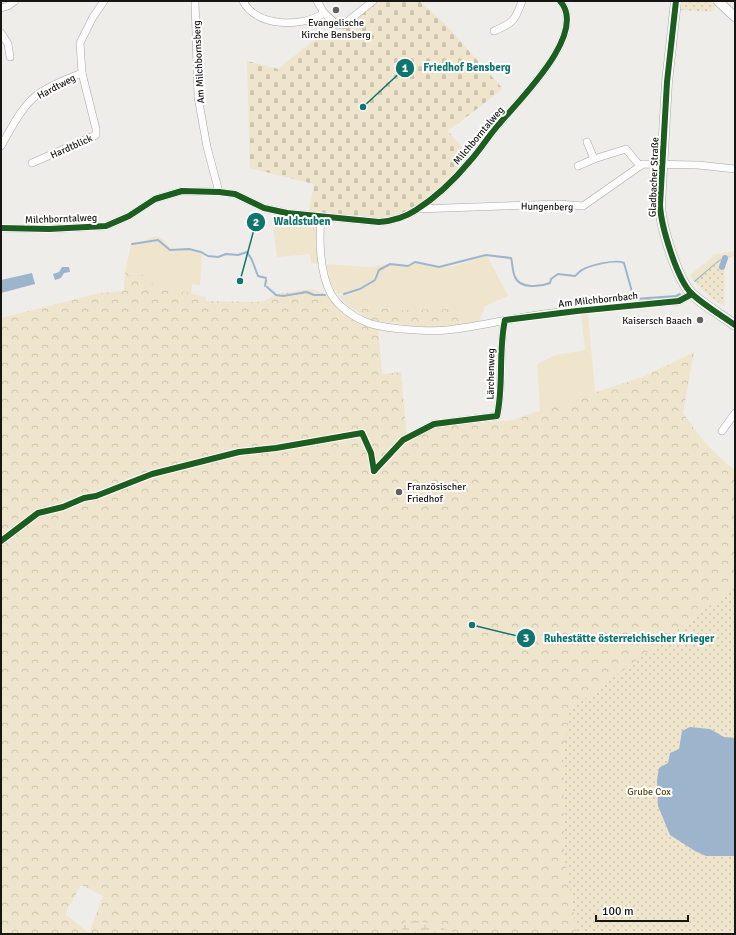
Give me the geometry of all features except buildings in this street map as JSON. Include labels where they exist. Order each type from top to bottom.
[{"type":"main road","name":"Gladbacher Straße","points":[[676,1],[667,82],[660,205],[661,221],[681,278],[692,294],[735,325]]},
{"type":"street","points":[[1,8],[8,6],[15,1]]},
{"type":"street","name":"Hardtweg","points":[[1,146],[20,115],[35,96],[53,85],[82,73],[80,43],[93,17],[104,1]]},
{"type":"street","name":"Am Milchbornsberg","points":[[195,1],[198,97],[208,152],[219,192]]},
{"type":"street","points":[[243,1],[246,7],[254,14],[276,22],[304,21],[318,18],[324,13]]},
{"type":"street","points":[[317,1],[324,13],[335,24],[343,25],[373,1]]},
{"type":"street","points":[[494,31],[507,25],[516,17],[522,1]]},
{"type":"street","name":"Milchborntalweg","points":[[1,228],[49,229],[106,226],[165,195],[182,191],[235,194],[275,211],[379,222],[394,221],[417,209],[470,162],[499,124],[541,77],[558,51],[564,33],[567,17],[565,6],[560,1]]},
{"type":"street","points":[[718,1],[735,17]]},
{"type":"street","points":[[1,33],[8,44],[10,57]]},
{"type":"street","name":"Hardtblick","points":[[32,163],[96,135],[96,129],[82,73]]},
{"type":"street","points":[[587,142],[594,159]]},
{"type":"street","points":[[578,166],[594,159],[626,149],[640,166]]},
{"type":"street","name":"Hungenberg","points":[[417,209],[559,204],[583,206],[640,166],[648,163],[735,169]]},
{"type":"street","name":"Am Milchbornbach","points":[[321,216],[322,260],[327,283],[332,295],[339,304],[357,318],[378,325],[438,331],[505,320],[569,312],[679,301],[692,294]]},
{"type":"street","name":"Lärchenweg","points":[[417,433],[434,424],[497,416],[500,405],[501,343],[505,320]]},
{"type":"street","points":[[722,431],[735,413]]},
{"type":"green space","points":[[379,1],[419,1],[445,24],[503,89],[448,131],[469,156],[447,179],[422,201],[402,214],[383,218],[309,211],[314,184],[250,168],[247,61],[278,69],[324,32],[330,39]]},
{"type":"green space","points":[[683,1],[710,1],[717,6],[711,12],[681,10]]},
{"type":"green space","points":[[275,216],[313,220],[317,226],[319,264],[311,263],[310,254],[277,257],[273,225]]},
{"type":"green space","points":[[156,236],[164,240],[172,251],[183,248],[202,253],[200,285],[192,284],[191,294],[151,284],[140,274],[125,273],[131,244],[139,243]]},
{"type":"green space","points":[[735,251],[735,255],[719,260],[694,281],[690,275],[713,257],[712,255]]},
{"type":"green space","points":[[487,256],[508,296],[485,306],[479,322],[462,325],[401,310],[372,307],[357,310],[347,295],[360,291],[376,279],[380,269],[391,264],[408,266],[413,263],[439,268],[454,266]]},
{"type":"green space","points":[[725,259],[724,306],[710,297],[695,282],[719,261]]},
{"type":"green space","points":[[326,264],[369,267],[386,265],[379,270],[374,279],[366,285],[352,291],[337,294],[331,283]]},
{"type":"green space","points":[[125,273],[140,274],[152,279],[152,284],[206,297],[206,301],[256,302],[264,301],[277,294],[312,289],[328,295],[339,309],[353,318],[378,328],[382,374],[401,372],[407,438],[431,429],[446,426],[512,420],[645,376],[694,352],[683,413],[707,444],[735,470],[735,934],[1,934],[1,318],[100,293],[124,291]],"holes":[[[81,885],[103,896],[89,933],[65,914]]]},
{"type":"green space","points":[[338,295],[347,295],[357,310],[372,307],[401,310],[459,309],[462,325],[444,328],[429,328],[372,320],[348,306]]},
{"type":"green space","points":[[588,312],[595,393],[540,411],[537,364],[556,355],[585,350],[581,313]]},
{"type":"green space","name":"Grube Cox","points":[[735,587],[735,934],[577,934],[564,853],[563,759],[568,724],[566,713]]},
{"type":"green space","points":[[406,919],[429,923],[458,934],[400,934]]},
{"type":"water","points":[[735,255],[719,261],[695,282],[694,281],[719,260]]},
{"type":"water","points":[[62,267],[69,267],[70,272],[64,273],[61,278],[55,280],[53,274],[59,272]]},
{"type":"water","points":[[32,273],[35,284],[1,293],[1,280]]},
{"type":"water","points":[[690,727],[710,729],[724,737],[735,738],[735,856],[706,856],[695,851],[670,835],[658,806],[657,780],[659,768],[668,763],[670,753],[679,749],[682,731]]},
{"type":"waterway","points":[[132,244],[158,240],[170,250],[189,249],[201,252],[208,256],[218,257],[226,254],[238,255],[247,252],[252,260],[258,276],[266,278]]},
{"type":"waterway","points":[[344,294],[360,289],[375,280],[379,270],[390,264],[408,266],[415,262],[439,267],[486,255],[511,258],[513,272],[521,284],[531,286],[546,284],[550,283],[551,279],[558,274],[575,276],[581,270],[591,266],[609,262],[620,262],[624,263],[634,299],[676,296],[680,294]]},
{"type":"waterway","points":[[722,267],[725,258]]},
{"type":"waterway","points":[[265,286],[266,280]]},
{"type":"waterway","points":[[267,287],[276,295],[283,296],[307,292],[314,295],[325,295]]},
{"type":"cycle path","points":[[1,228],[49,229],[106,226],[129,216],[155,199],[182,191],[235,194],[264,208],[287,213],[379,222],[403,217],[412,213],[430,200],[458,175],[535,83],[559,48],[566,30],[567,14],[560,1]]},
{"type":"cycle path","points":[[676,1],[667,82],[660,205],[663,226],[671,252],[686,287],[702,302],[735,325]]},
{"type":"cycle path","points":[[374,471],[403,440],[434,424],[497,416],[505,320],[679,301],[692,294]]},
{"type":"cycle path","points":[[1,541],[38,513],[63,507],[84,498],[96,496],[152,474],[239,452],[276,448],[362,433],[371,453],[374,471]]},
{"type":"place","name":"Evangelische Kirche Bensberg","points":[[336,10]]},
{"type":"place","name":"Friedhof Bensberg","points":[[363,107]]},
{"type":"place","name":"Waldstuben","points":[[240,281]]},
{"type":"place","name":"Kaisersch Baach","points":[[700,320]]},
{"type":"place","name":"Französischer Friedhof","points":[[399,492]]},
{"type":"place","name":"Ruhestätte österreichischer Krieger","points":[[472,625]]}]
